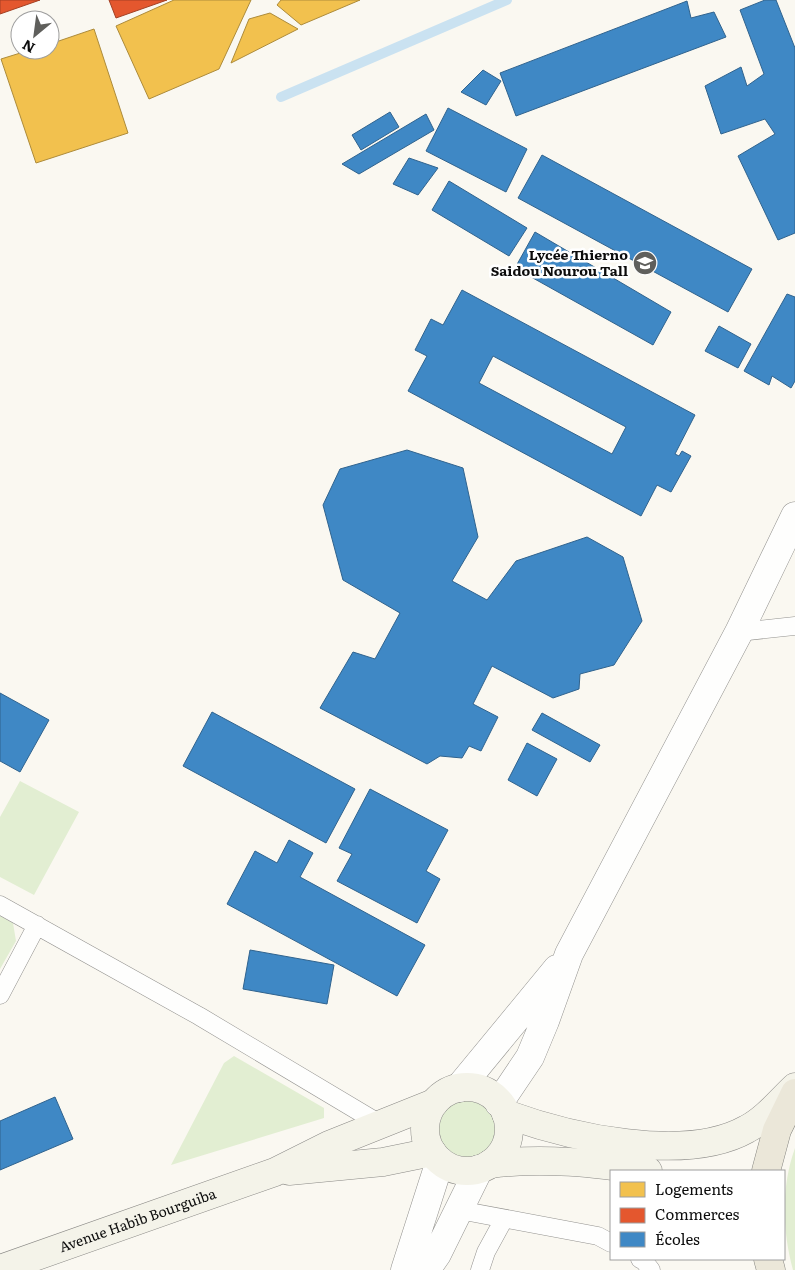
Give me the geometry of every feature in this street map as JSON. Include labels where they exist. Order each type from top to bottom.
[{"type":"main road","points":[[503,1109],[535,1125],[596,1140],[632,1144],[704,1144],[726,1138],[747,1129],[765,1116],[795,1086]]},
{"type":"main road","points":[[485,1166],[501,1154],[507,1142],[509,1128],[503,1109],[492,1096],[481,1090],[470,1087],[449,1090],[434,1103],[427,1115],[425,1128],[426,1140],[436,1157],[452,1168],[466,1170],[513,1161],[566,1160],[641,1170]]},
{"type":"main road","points":[[766,1170],[777,1130],[795,1093]]},
{"type":"main road","points":[[275,1172],[329,1145],[434,1103]]},
{"type":"main road","points":[[275,1172],[436,1157]]},
{"type":"main road","name":"Avenue Habib Bourguiba","points":[[0,1269],[275,1172]]},
{"type":"street","points":[[503,1109],[530,1057],[569,954],[739,632],[795,516]]},
{"type":"street","points":[[459,1088],[569,954]]},
{"type":"street","points":[[405,1270],[436,1157]]},
{"type":"street","points":[[426,1270],[437,1254],[459,1210],[485,1166]]},
{"type":"lane","points":[[739,632],[795,626]]},
{"type":"lane","points":[[0,905],[199,1016],[380,1124]]},
{"type":"lane","points":[[0,995],[37,926]]},
{"type":"lane","points":[[459,1210],[598,1236],[610,1243]]},
{"type":"lane","points":[[480,1270],[486,1252],[504,1219]]},
{"type":"lane","points":[[642,1260],[651,1270]]},
{"type":"green space","points":[[20,781],[79,812],[34,895],[0,877],[0,817]]},
{"type":"green space","points":[[0,916],[13,923],[16,941],[0,969]]},
{"type":"green space","points":[[234,1056],[324,1108],[324,1118],[171,1165],[224,1063]]},
{"type":"green space","points":[[467,1099],[483,1104],[488,1108],[492,1113],[497,1129],[492,1145],[488,1150],[483,1154],[467,1159],[451,1154],[446,1150],[442,1145],[437,1129],[442,1113],[446,1108],[451,1104]]},
{"type":"green space","points":[[795,1148],[795,1270],[793,1270],[785,1224],[785,1193],[790,1163]]},
{"type":"building: Logements","points":[[174,0],[251,0],[219,69],[149,99],[116,26]]},
{"type":"building: Logements","points":[[281,0],[360,0],[301,25],[277,5]]},
{"type":"building: Logements","points":[[270,13],[298,29],[231,63],[249,19]]},
{"type":"building: Logements","points":[[94,29],[128,133],[36,163],[1,59],[10,56],[10,60],[60,60],[60,41]]},
{"type":"building: Commerces","points":[[0,0],[40,0],[10,10],[0,14]]},
{"type":"building: Commerces","points":[[109,0],[167,0],[116,18]]},
{"type":"building: Écoles","points":[[765,0],[776,0],[795,48],[795,233],[778,240],[738,156],[775,134],[765,119],[721,134],[705,86],[741,67],[747,86],[764,74],[740,10]]},
{"type":"building: Écoles","points":[[687,1],[691,18],[714,12],[726,37],[516,116],[500,73]]},
{"type":"building: Écoles","points":[[483,70],[501,81],[486,105],[461,92]]},
{"type":"building: Écoles","points":[[448,108],[527,149],[506,192],[426,151]]},
{"type":"building: Écoles","points":[[390,112],[399,127],[361,150],[352,135]]},
{"type":"building: Écoles","points":[[426,114],[434,130],[359,174],[342,164]]},
{"type":"building: Écoles","points":[[542,155],[752,269],[728,312],[518,198]]},
{"type":"building: Écoles","points":[[409,158],[438,168],[418,195],[393,184]]},
{"type":"building: Écoles","points":[[449,181],[527,228],[509,256],[432,210]]},
{"type":"building: Écoles","points":[[535,232],[671,312],[653,345],[515,268]]},
{"type":"building: Écoles","points":[[462,290],[695,415],[675,454],[679,456],[682,451],[691,456],[671,492],[657,485],[641,516],[408,391],[427,356],[415,350],[431,319],[443,325]],"holes":[[[493,356],[626,427],[612,454],[479,383]]]},
{"type":"building: Écoles","points":[[787,294],[795,297],[795,381],[791,388],[772,376],[769,385],[744,371]]},
{"type":"building: Écoles","points":[[719,326],[751,344],[738,368],[705,351]]},
{"type":"building: Écoles","points":[[407,450],[463,468],[478,537],[452,581],[487,600],[516,561],[587,537],[623,557],[642,621],[614,665],[580,674],[579,689],[553,698],[492,666],[473,704],[498,717],[481,751],[469,746],[462,758],[440,756],[427,764],[320,708],[353,652],[375,659],[400,613],[343,580],[323,505],[340,469]]},
{"type":"building: Écoles","points":[[0,693],[49,720],[20,772],[0,761]]},
{"type":"building: Écoles","points":[[212,712],[355,789],[326,843],[183,766]]},
{"type":"building: Écoles","points":[[542,713],[600,745],[590,762],[532,730]]},
{"type":"building: Écoles","points":[[527,743],[557,759],[537,796],[508,780]]},
{"type":"building: Écoles","points":[[370,789],[448,830],[426,871],[440,879],[417,923],[337,881],[352,854],[339,848]]},
{"type":"building: Écoles","points":[[289,840],[313,853],[300,877],[425,945],[397,996],[227,904],[255,851],[277,863]]},
{"type":"building: Écoles","points":[[250,950],[334,965],[327,1004],[243,989]]},
{"type":"building: Écoles","points":[[55,1097],[73,1139],[0,1170],[0,1121]]},
{"type":"waterway","points":[[281,97],[507,0]]},
{"type":"place","name":"Lycée Thierno Saidou Nourou Tall","points":[[645,263]]}]
